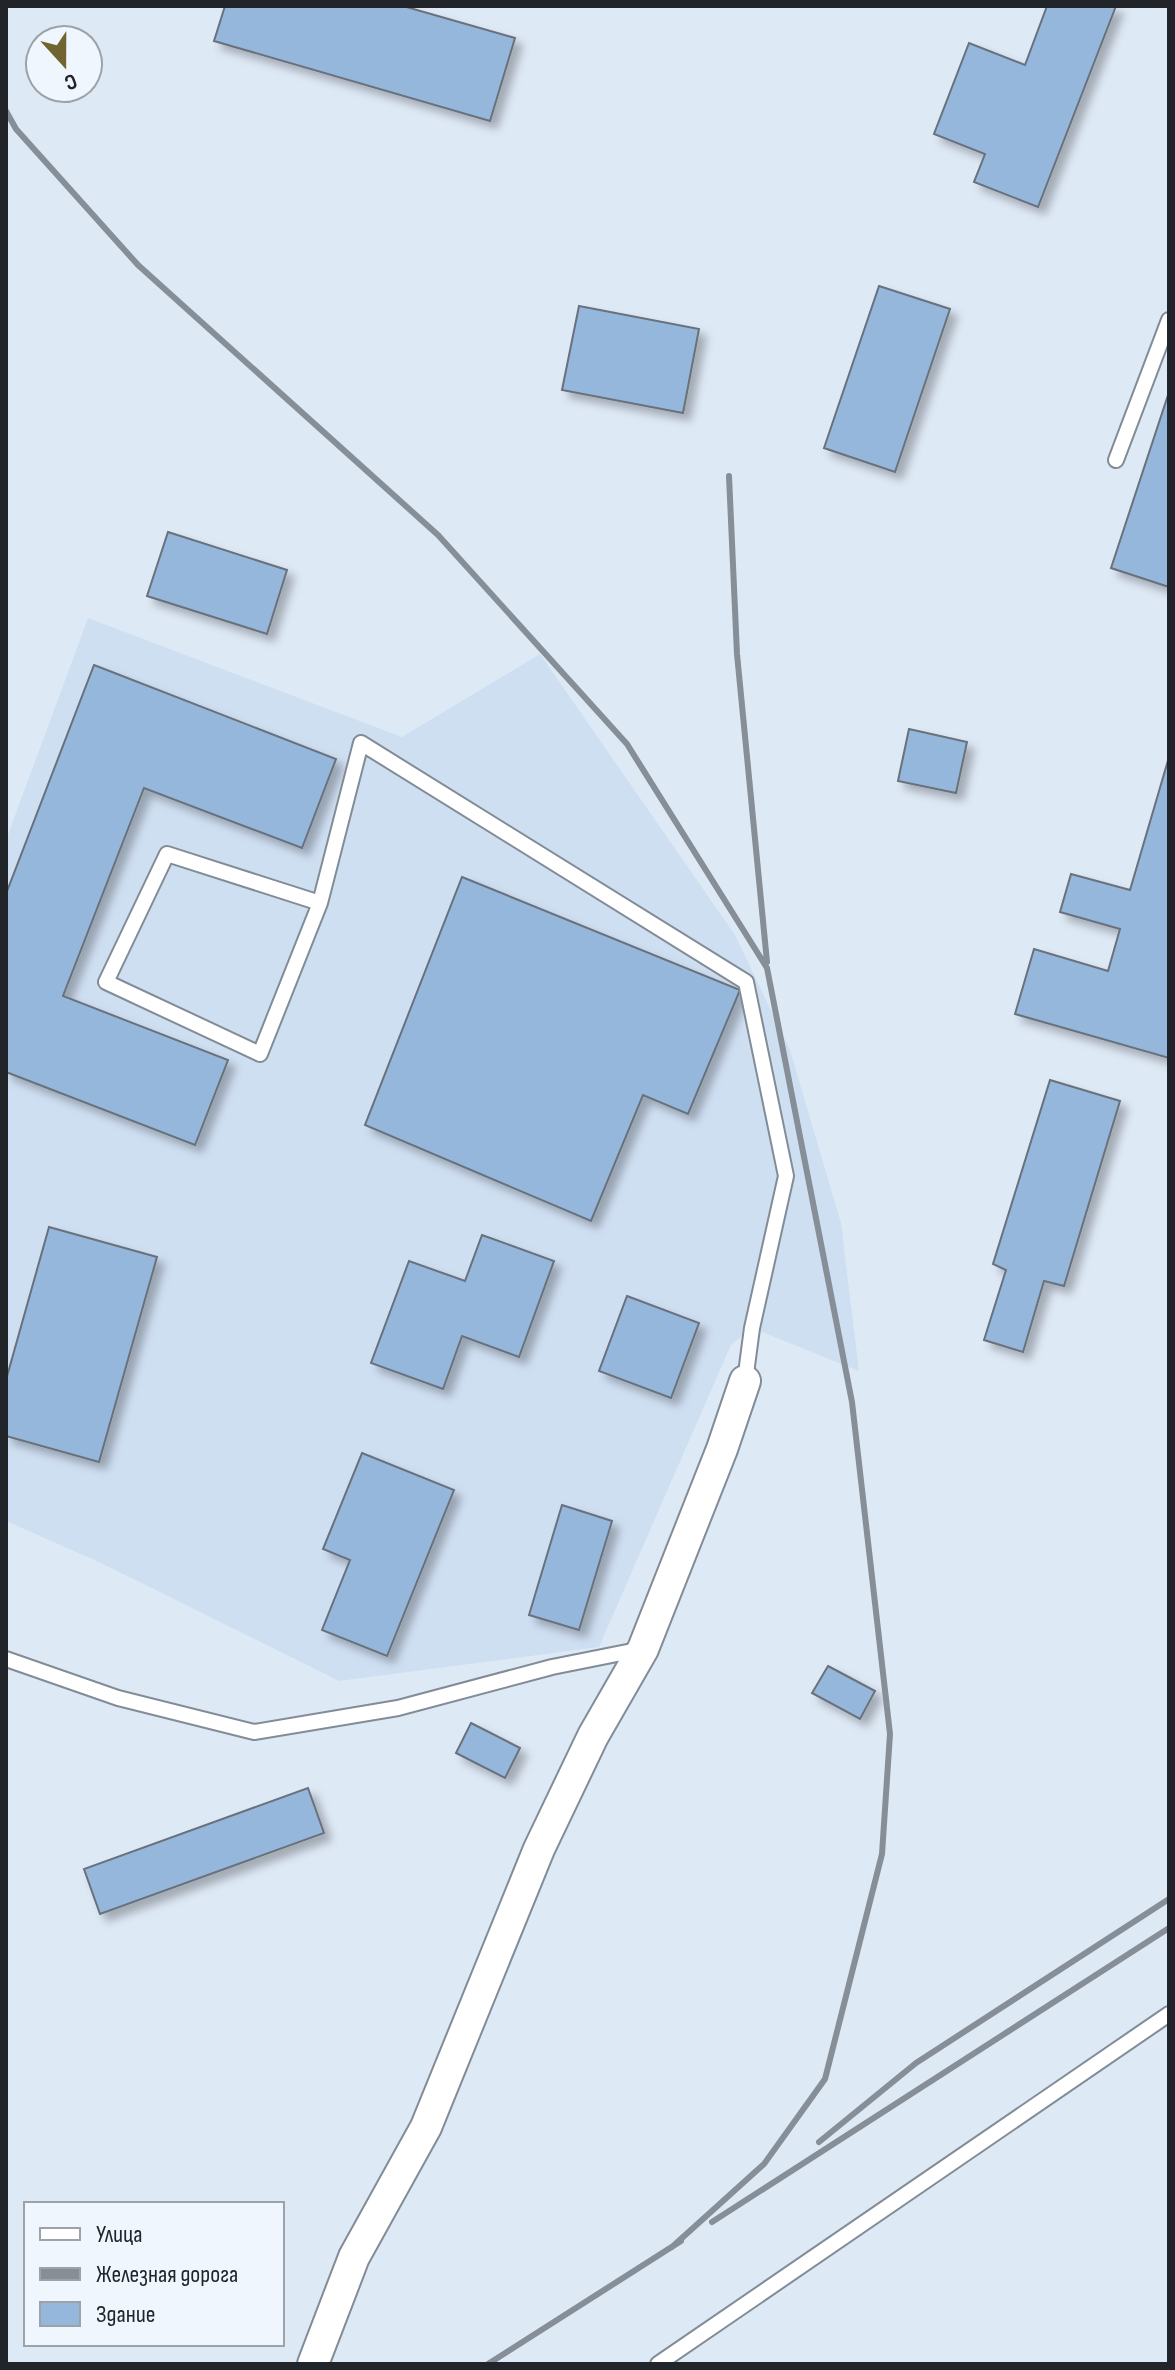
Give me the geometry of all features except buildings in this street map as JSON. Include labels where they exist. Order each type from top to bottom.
[{"type":"street","points":[[313,2364],[354,2257],[426,2127],[539,1849],[593,1736],[643,1649],[722,1449],[745,1381]]},
{"type":"lane","points":[[1116,460],[1169,320]]},
{"type":"lane","points":[[320,903],[167,854],[106,982],[260,1054],[320,903],[361,743],[746,982],[786,1176],[752,1328],[745,1381]]},
{"type":"lane","points":[[6,1659],[118,1698],[254,1732],[398,1708],[552,1667],[643,1649]]},
{"type":"lane","points":[[658,2364],[1169,2014]]},
{"type":"shaded area","points":[[88,618],[402,737],[540,654],[735,935],[790,1050],[841,1223],[859,1371],[752,1328],[731,1345],[599,1647],[339,1681],[101,1563],[6,1521],[6,840]]},
{"type":"railway","points":[[6,111],[16,129],[138,265],[438,535],[627,744],[767,968],[852,1402],[890,1734],[882,1854],[825,2079],[764,2164],[672,2247]]},
{"type":"railway","points":[[729,476],[737,654],[767,962]]},
{"type":"railway","points":[[819,2142],[916,2063],[1169,1899]]},
{"type":"railway","points":[[712,2222],[1169,1928]]},
{"type":"railway","points":[[488,2364],[681,2241]]}]
